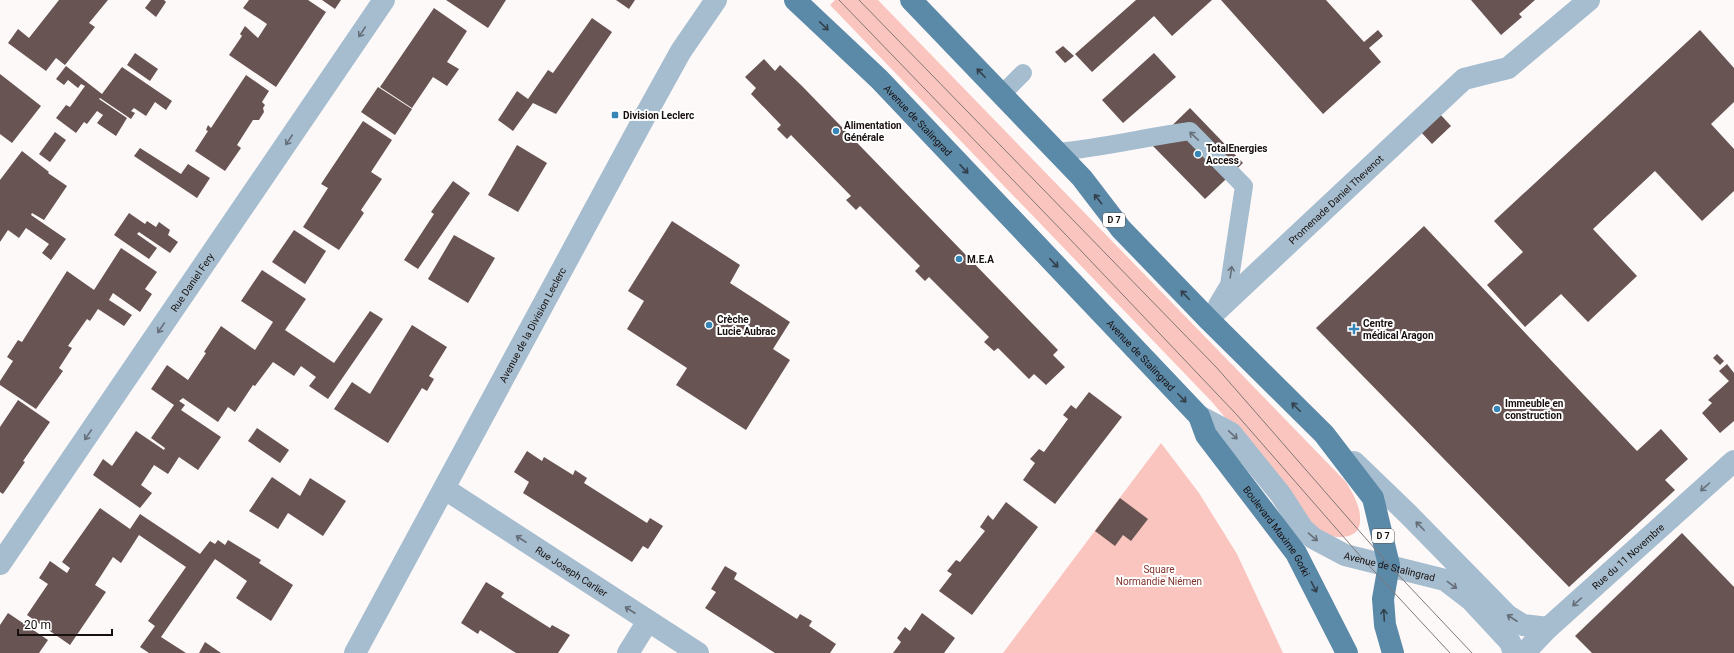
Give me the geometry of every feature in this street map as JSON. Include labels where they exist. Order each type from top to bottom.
[{"type":"main road","name":"Avenue de Stalingrad","points":[[796,0],[879,79],[1199,416]]},
{"type":"main road","name":"D 7","points":[[911,0],[1082,178],[1121,229],[1208,319],[1324,434],[1373,498],[1389,565],[1383,599],[1385,625],[1393,653]]},
{"type":"main road","name":"Boulevard Maxime Gorki","points":[[1199,416],[1206,435],[1296,553],[1347,653]]},
{"type":"street","name":"Rue Daniel Fery","points":[[0,564],[384,0]]},
{"type":"street","name":"Avenue de la Division Leclerc","points":[[355,653],[681,51],[716,0]]},
{"type":"street","name":"Promenade Daniel Thevenot","points":[[1208,319],[1464,79],[1508,68],[1589,0]]},
{"type":"street","name":"Avenue de Stalingrad","points":[[1199,416],[1231,433],[1281,495],[1303,528],[1313,538],[1345,555],[1445,580],[1471,600],[1510,642],[1514,653]]},
{"type":"street","points":[[1324,434],[1410,516],[1507,615],[1523,625],[1548,628]]},
{"type":"street","name":"Rue du 11 Novembre","points":[[1524,653],[1548,628],[1734,461]]},
{"type":"street","name":"Rue Joseph Carlier","points":[[445,489],[698,653]]},
{"type":"street","points":[[628,653],[648,621]]},
{"type":"lane","points":[[1002,94],[1023,73]]},
{"type":"lane","points":[[1057,152],[1096,148],[1135,139],[1190,131],[1244,186],[1229,285],[1208,319]]},
{"type":"green space","points":[[835,0],[878,0],[1346,482],[1356,501],[1360,516],[1359,528],[1355,533],[1349,536],[1335,537],[1321,532],[1312,526],[1275,478],[1212,402],[830,5]]},
{"type":"green space","name":"Square Normandie Niémen","points":[[1161,443],[1199,493],[1237,554],[1283,653],[1003,653]]},
{"type":"building","points":[[59,0],[108,0],[89,23],[95,27],[65,65],[56,58],[46,71],[8,43],[18,29],[29,38]]},
{"type":"building","points":[[151,0],[164,0],[166,2],[156,17],[145,8]]},
{"type":"building","points":[[249,0],[308,0],[326,12],[276,87],[229,55],[242,36],[240,34],[245,26],[258,38],[267,24],[243,8]]},
{"type":"building","points":[[322,0],[341,0],[335,9]]},
{"type":"building","points":[[446,0],[506,0],[488,28]]},
{"type":"building","points":[[616,0],[635,0],[629,9]]},
{"type":"building","points":[[1136,0],[1212,0],[1172,36],[1154,16],[1092,72],[1075,54]]},
{"type":"building","points":[[1221,0],[1326,0],[1364,42],[1378,30],[1383,36],[1369,48],[1381,62],[1323,114]]},
{"type":"building","points":[[1471,0],[1535,0],[1519,14],[1522,17],[1501,35]]},
{"type":"building","points":[[434,8],[467,31],[447,62],[459,69],[447,86],[433,77],[412,108],[380,87]]},
{"type":"building","points":[[592,18],[612,32],[556,114],[533,103],[513,131],[498,120],[517,91],[528,99],[548,70],[553,73]]},
{"type":"building","points":[[1700,30],[1734,68],[1734,102],[1711,124],[1734,149],[1734,191],[1702,221],[1655,171],[1593,229],[1637,276],[1588,322],[1561,294],[1525,327],[1487,285],[1523,252],[1494,221]]},
{"type":"building","points":[[1063,46],[1074,56],[1065,63],[1055,52]]},
{"type":"building","points":[[135,53],[158,69],[150,81],[127,65]]},
{"type":"building","points":[[1154,53],[1176,77],[1123,123],[1102,100]]},
{"type":"building","points":[[764,59],[775,71],[780,65],[802,86],[1058,350],[1053,355],[1065,367],[1046,385],[1034,374],[1029,379],[998,348],[994,351],[984,342],[989,337],[929,277],[925,281],[915,271],[920,266],[860,206],[856,210],[846,200],[851,196],[791,135],[787,139],[777,129],[781,125],[751,94],[756,88],[745,77]]},
{"type":"building","points":[[66,66],[102,94],[122,67],[172,101],[166,110],[155,102],[146,116],[134,108],[131,111],[135,113],[131,119],[100,98],[99,99],[127,118],[116,136],[97,123],[103,115],[97,111],[87,124],[84,122],[76,133],[56,118],[66,105],[70,107],[85,86],[81,84],[78,88],[68,80],[64,85],[56,79]]},
{"type":"building","points":[[0,74],[41,106],[12,143],[0,134]]},
{"type":"building","points":[[246,75],[269,91],[262,102],[265,105],[263,108],[264,112],[259,120],[253,120],[237,145],[241,148],[225,171],[195,151],[208,131],[206,130],[208,125],[211,128]]},
{"type":"building","points":[[378,87],[412,109],[395,135],[361,112]]},
{"type":"building","name":"TotalEnergies Access","points":[[1190,108],[1243,163],[1205,199],[1152,145]]},
{"type":"building","points":[[1439,113],[1451,126],[1432,144],[1420,131]]},
{"type":"building","points":[[363,121],[392,140],[371,172],[382,179],[361,210],[364,213],[339,250],[303,227],[328,188],[321,184]]},
{"type":"building","points":[[55,132],[66,140],[50,162],[39,154]]},
{"type":"building","points":[[517,145],[547,163],[518,212],[488,195]]},
{"type":"building","points":[[140,148],[181,174],[188,164],[210,178],[197,198],[134,156]]},
{"type":"building","points":[[22,151],[49,172],[48,173],[67,186],[44,220],[32,213],[31,215],[66,239],[51,260],[42,253],[49,244],[26,228],[19,238],[8,230],[0,242],[0,180]]},
{"type":"building","points":[[453,181],[470,193],[418,269],[404,260],[434,214],[431,212]]},
{"type":"building","points":[[129,213],[145,224],[147,221],[156,227],[159,222],[170,230],[168,235],[178,242],[170,253],[139,232],[137,234],[157,248],[149,259],[114,235]]},
{"type":"building","name":"Crèche Lucie Aubrac","points":[[672,221],[740,265],[730,283],[790,322],[773,349],[790,360],[746,430],[676,385],[687,368],[627,329],[644,301],[628,291]]},
{"type":"building","name":"Immeuble en construction","points":[[1424,226],[1637,451],[1661,429],[1688,459],[1665,480],[1675,490],[1569,587],[1316,328]]},
{"type":"building","points":[[294,230],[326,251],[305,284],[272,262]]},
{"type":"building","points":[[454,235],[495,258],[468,303],[428,279]]},
{"type":"building","points":[[121,248],[157,272],[145,289],[152,294],[140,312],[113,293],[109,300],[132,315],[124,326],[98,309],[90,321],[87,319],[68,346],[72,348],[59,368],[63,371],[36,409],[0,385],[0,381],[13,361],[7,357],[18,340],[22,342],[67,271],[94,290]]},
{"type":"building","points":[[262,270],[306,299],[285,330],[334,363],[370,311],[383,319],[328,399],[309,386],[316,377],[301,366],[294,376],[273,362],[255,386],[253,385],[235,412],[228,407],[218,422],[183,398],[179,401],[185,405],[181,410],[221,437],[198,470],[179,457],[168,474],[154,465],[141,485],[152,493],[140,508],[93,475],[103,459],[112,466],[136,431],[164,450],[165,448],[151,438],[174,405],[151,389],[167,365],[188,380],[206,353],[204,352],[221,326],[255,350],[273,322],[241,301]]},
{"type":"building","points":[[412,325],[447,347],[429,376],[434,379],[427,391],[422,388],[388,443],[334,409],[352,382],[370,394]]},
{"type":"building","points":[[1717,354],[1724,361],[1720,365],[1713,358]]},
{"type":"building","points":[[1727,364],[1734,373],[1734,421],[1720,433],[1702,413],[1712,403],[1708,400],[1729,381],[1719,371]]},
{"type":"building","points":[[1089,392],[1122,417],[1055,504],[1023,480],[1035,463],[1030,459],[1039,449],[1044,452],[1068,419],[1063,415],[1071,405],[1076,409]]},
{"type":"building","points":[[18,400],[50,422],[23,461],[25,462],[3,494],[0,492],[0,427]]},
{"type":"building","points":[[257,428],[289,450],[280,463],[248,441]]},
{"type":"building","points":[[527,451],[542,461],[544,457],[573,475],[575,470],[587,478],[584,483],[647,523],[650,518],[663,526],[648,549],[643,546],[632,562],[523,493],[529,482],[514,472]]},
{"type":"building","points":[[272,477],[300,496],[310,478],[346,501],[323,536],[288,513],[278,529],[249,511]]},
{"type":"building","points":[[1120,498],[1148,519],[1131,541],[1123,535],[1115,546],[1095,531]]},
{"type":"building","points":[[1006,502],[1038,527],[972,615],[939,591],[952,574],[947,571],[956,560],[960,562],[985,531],[980,527],[988,515],[993,520]]},
{"type":"building","points":[[100,508],[130,529],[140,514],[200,554],[210,541],[215,544],[218,540],[225,545],[228,540],[261,560],[259,563],[293,585],[271,621],[236,598],[247,581],[215,559],[161,637],[186,653],[149,653],[140,647],[155,626],[148,621],[186,567],[139,535],[121,563],[113,557],[95,585],[106,592],[70,645],[27,615],[48,584],[39,578],[50,561],[67,573],[70,568],[62,562]]},
{"type":"building","points":[[1682,533],[1734,587],[1734,653],[1592,653],[1575,636]]},
{"type":"building","points":[[725,566],[737,573],[734,579],[797,619],[800,614],[812,621],[809,626],[836,644],[830,653],[775,653],[705,608],[716,592],[711,589]]},
{"type":"building","points":[[486,582],[504,593],[501,597],[550,628],[552,625],[570,635],[558,653],[516,653],[480,630],[478,634],[461,623]]},
{"type":"building","points":[[8,613],[48,640],[39,653],[0,653],[0,625]]},
{"type":"building","points":[[922,613],[955,638],[944,653],[893,653],[901,642],[897,638],[905,627],[910,631]]},
{"type":"building","points":[[205,642],[221,653],[199,653]]},
{"type":"tram line","points":[[839,0],[1067,236],[1237,415],[1362,558],[1450,653]]},
{"type":"tram line","points":[[859,0],[1217,368],[1389,565],[1472,653]]},
{"type":"place","name":"Division Leclerc","points":[[615,115]]},
{"type":"place","name":"Alimentation Générale","points":[[836,131]]},
{"type":"place","name":"TotalEnergies Access","points":[[1198,154]]},
{"type":"place","name":"M.E.A","points":[[959,259]]},
{"type":"place","name":"Crèche Lucie Aubrac","points":[[709,325]]},
{"type":"place","name":"Centre médical Aragon","points":[[1354,329]]},
{"type":"place","name":"Immeuble en construction","points":[[1497,409]]}]
